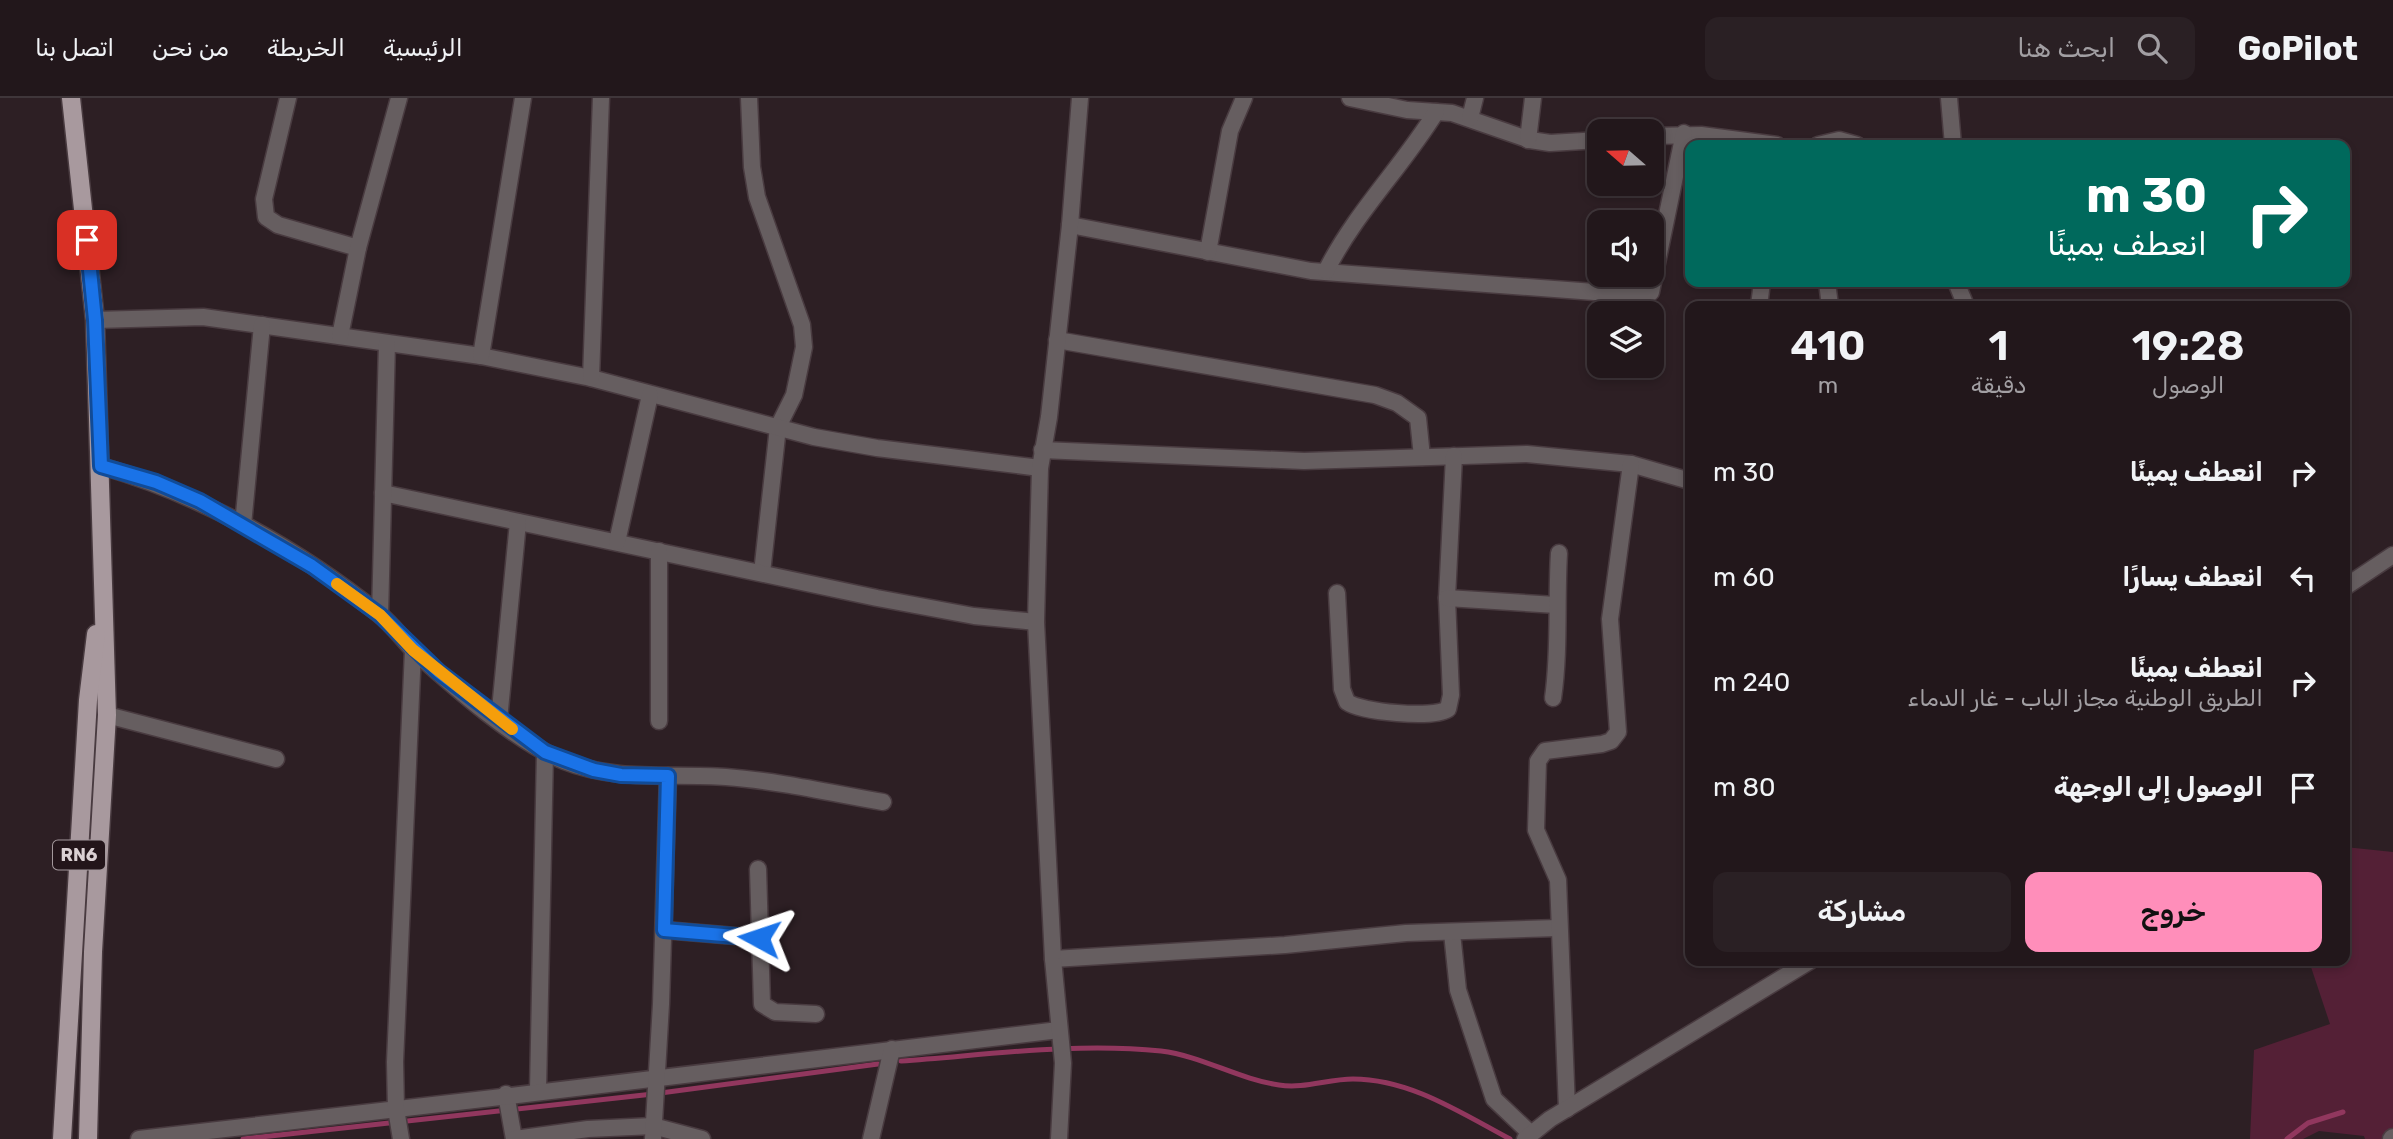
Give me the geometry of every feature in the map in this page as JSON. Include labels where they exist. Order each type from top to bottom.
[{"type":"main road","name":"RN6","points":[[71,98],[95,320],[107,715],[93,952],[88,1139]]},
{"type":"main road","name":"RN6","points":[[62,1139],[88,700],[103,572]]},
{"type":"street","points":[[288,98],[264,198],[266,216],[278,225],[359,248]]},
{"type":"street","points":[[341,336],[359,248],[399,98]]},
{"type":"street","points":[[481,356],[523,98]]},
{"type":"street","points":[[591,378],[601,98]]},
{"type":"street","points":[[750,98],[752,167],[757,197],[802,325],[804,347],[794,395],[778,426],[762,573]]},
{"type":"street","points":[[1059,1139],[1063,1100],[1062,1057],[1053,959],[1036,622],[1040,468],[1049,417],[1070,225],[1080,98]]},
{"type":"street","points":[[1208,252],[1230,131],[1244,98]]},
{"type":"street","points":[[1350,98],[1470,118],[1528,140],[1550,144],[1587,141]]},
{"type":"street","points":[[1470,118],[1475,98]]},
{"type":"street","points":[[1528,140],[1533,98]]},
{"type":"street","points":[[1950,98],[1953,140]]},
{"type":"street","points":[[1326,271],[1350,231],[1410,152],[1436,112]]},
{"type":"street","points":[[1070,225],[1208,252],[1326,271],[1608,293],[1651,292],[1684,133]]},
{"type":"street","points":[[1664,135],[1684,133],[1738,140]]},
{"type":"street","points":[[95,320],[203,317],[481,356],[591,378],[814,437],[877,448],[1040,468]]},
{"type":"street","points":[[243,525],[262,325]]},
{"type":"street","points":[[1057,340],[1375,395],[1397,403],[1418,418],[1422,457]]},
{"type":"street","points":[[380,615],[387,343]]},
{"type":"street","points":[[618,542],[650,395]]},
{"type":"street","points":[[1042,450],[1304,461],[1527,454],[1631,464],[1685,480]]},
{"type":"street","points":[[1338,593],[1342,689],[1347,702],[1366,709],[1443,712],[1451,703],[1447,598],[1454,456]]},
{"type":"street","points":[[1567,1109],[1555,868],[1540,844],[1536,830],[1538,761],[1545,751],[1602,744],[1611,741],[1618,732],[1610,619],[1631,464]]},
{"type":"street","points":[[101,466],[156,482],[200,501],[312,566],[380,615],[413,650],[499,720],[545,752],[594,770],[621,775],[726,777],[883,802]]},
{"type":"street","points":[[383,493],[974,616],[1036,622]]},
{"type":"street","points":[[499,720],[518,522]]},
{"type":"street","points":[[659,551],[659,720]]},
{"type":"street","points":[[1553,698],[1558,658],[1556,605],[1559,553]]},
{"type":"street","points":[[2350,584],[2393,555]]},
{"type":"street","points":[[1447,598],[1556,605]]},
{"type":"street","points":[[401,1139],[396,1109],[395,1062],[413,650]]},
{"type":"street","points":[[107,715],[276,759]]},
{"type":"street","points":[[538,1090],[545,752]]},
{"type":"street","points":[[653,1133],[664,930],[668,776]]},
{"type":"street","points":[[758,869],[760,997],[764,1008],[775,1012],[816,1014]]},
{"type":"street","points":[[1053,959],[1285,945],[1406,933],[1558,928]]},
{"type":"street","points":[[664,930],[759,938]]},
{"type":"street","points":[[1452,933],[1458,990],[1494,1099],[1527,1137],[1567,1109],[1802,966]]},
{"type":"street","points":[[139,1139],[1059,1030]]},
{"type":"street","points":[[872,1139],[892,1049]]},
{"type":"street","points":[[506,1094],[514,1139],[588,1129],[702,1139]]},
{"type":"shaded area","points":[[2350,848],[2393,852],[2393,1139],[2365,1139],[2364,1136],[2319,1131],[2303,1139],[2250,1139],[2254,1050],[2330,1024],[2311,966],[2350,966]]},
{"type":"waterway","points":[[901,1061],[1064,1049],[1161,1051],[1279,1085],[1298,1086],[1353,1079],[1395,1085],[1434,1099],[1510,1139]]},
{"type":"waterway","points":[[243,1139],[653,1094],[878,1064]]},
{"type":"waterway","points":[[2287,1139],[2308,1123],[2343,1112]]},
{"type":"slow traffic","points":[[337,584],[380,615],[413,650],[467,696],[512,729]]},
{"type":"route","points":[[87,240],[95,320],[101,466],[156,482],[200,501],[312,566],[380,615],[413,650],[467,696],[545,752],[565,762],[594,770],[621,775],[668,776],[664,930],[759,938]]}]
